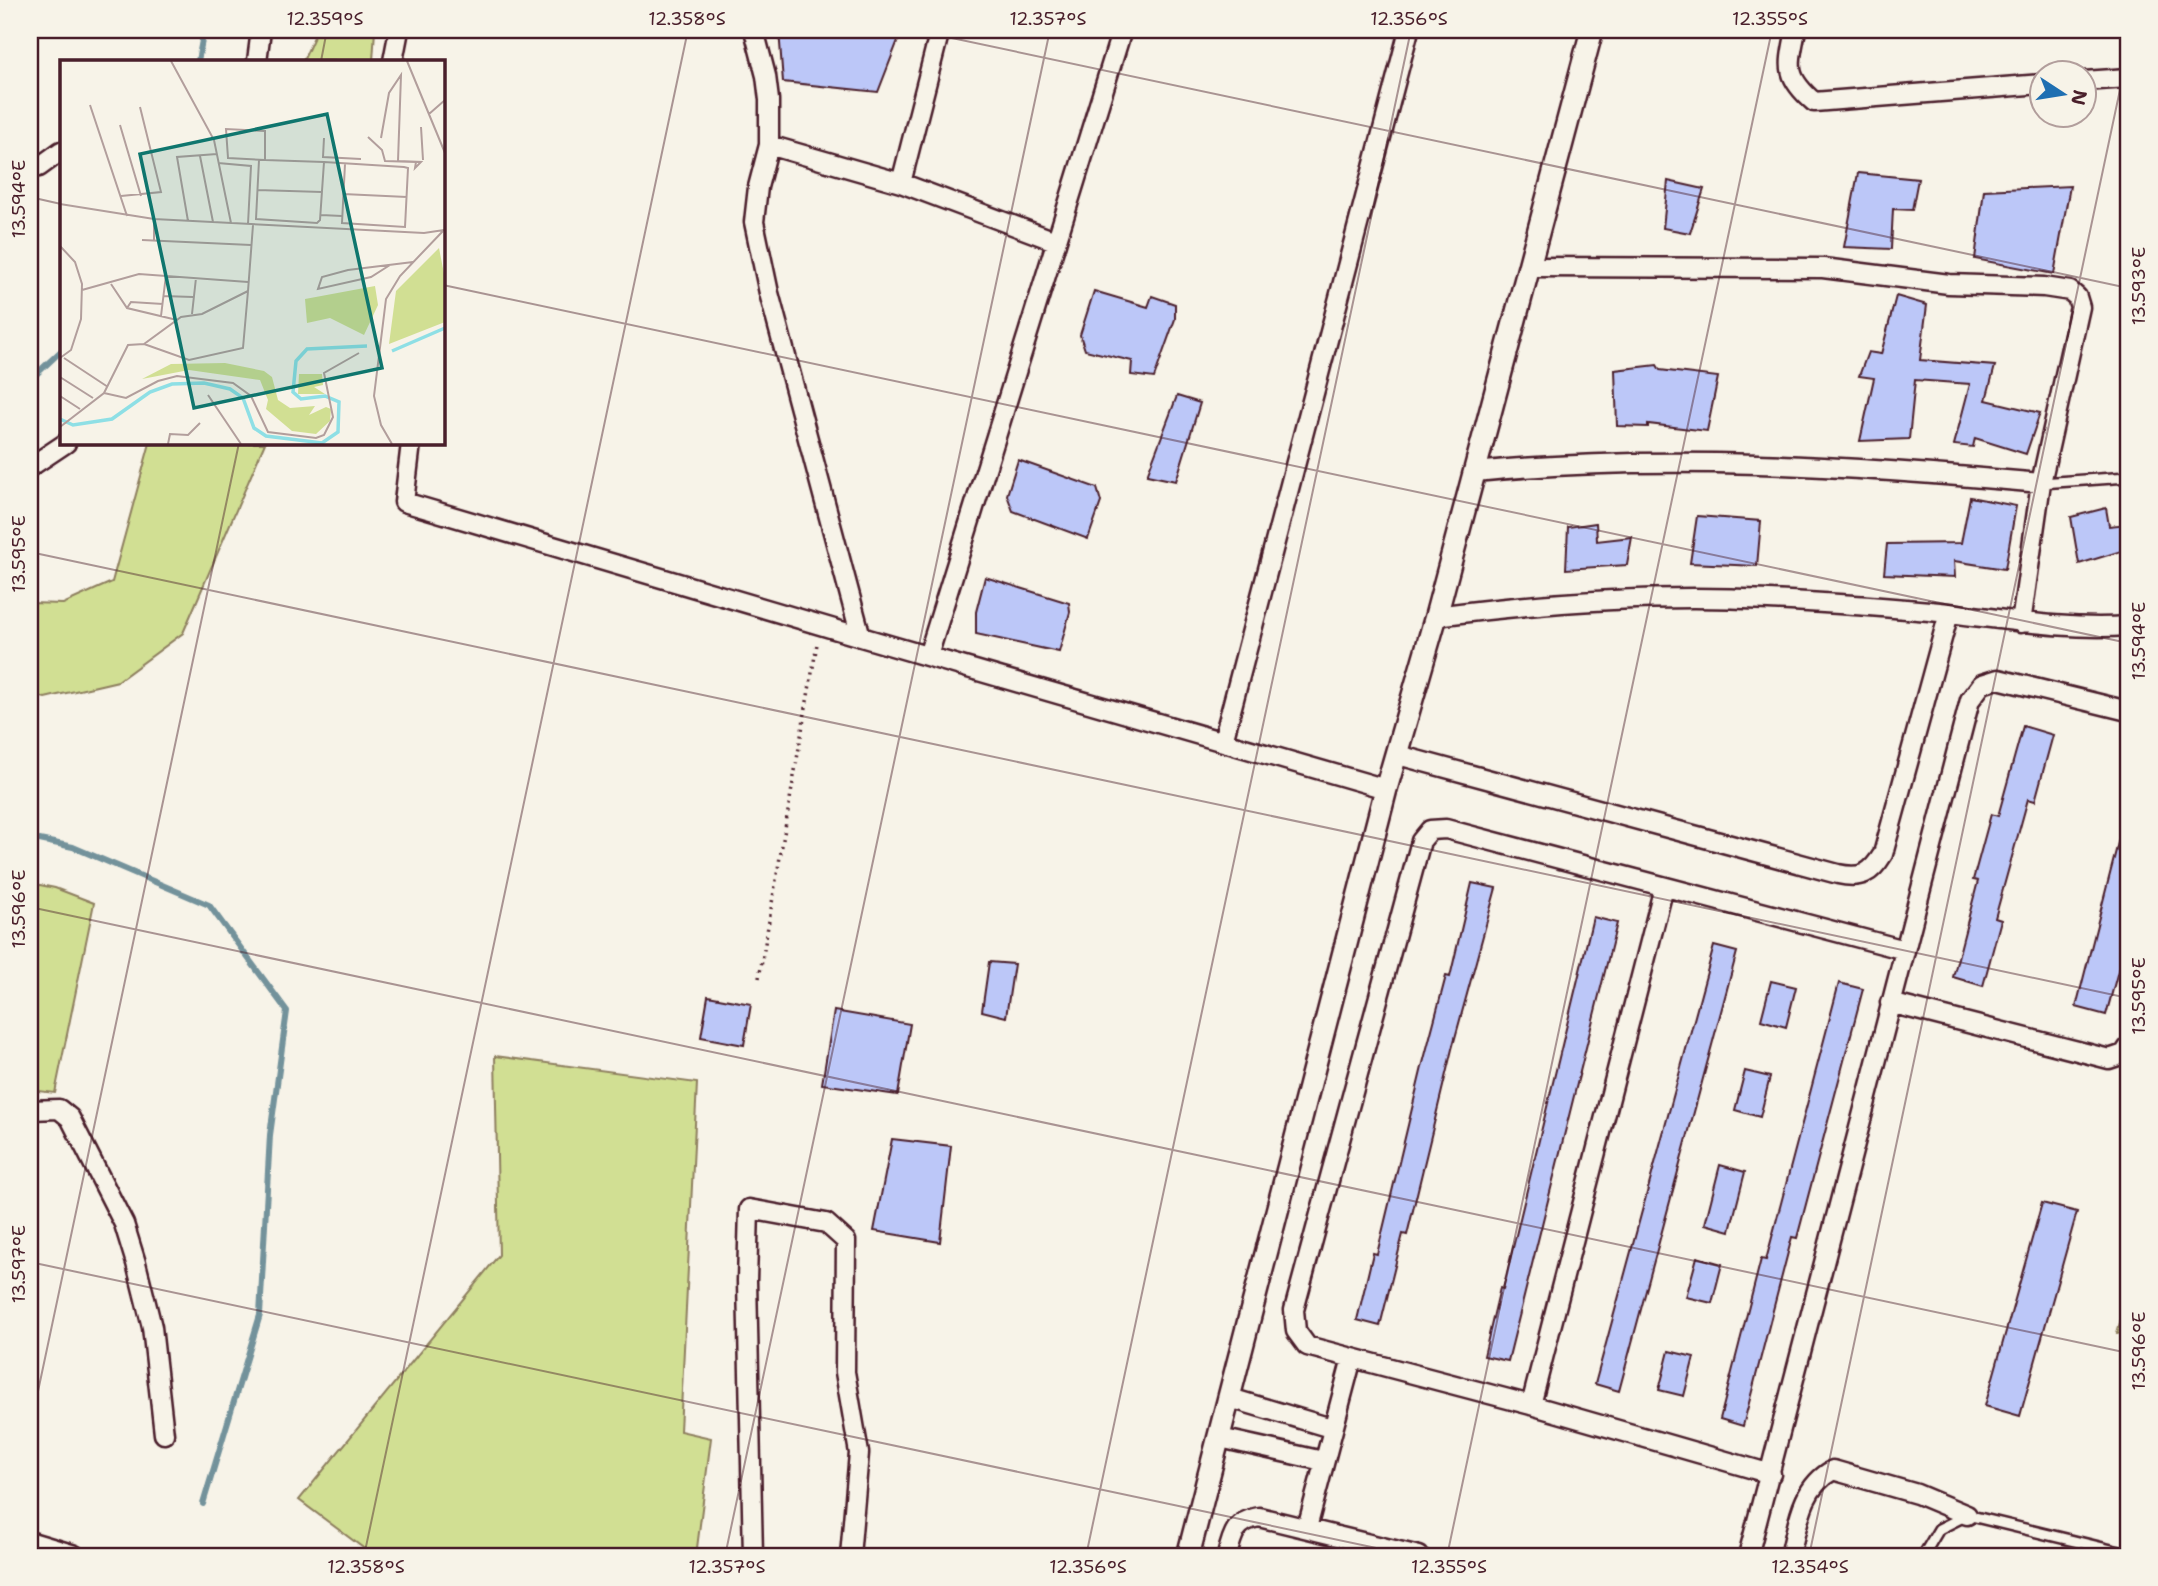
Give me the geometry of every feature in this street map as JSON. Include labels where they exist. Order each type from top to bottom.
[{"type":"street","points":[[257,60],[261,30]]},
{"type":"street","points":[[393,60],[399,30]]},
{"type":"street","points":[[754,30],[766,76],[769,145],[758,187],[754,222],[769,293],[861,637]]},
{"type":"street","points":[[901,183],[940,30]]},
{"type":"street","points":[[928,656],[1122,30]]},
{"type":"street","points":[[1223,741],[1409,30]]},
{"type":"street","points":[[1188,1556],[1386,789],[1436,616],[1592,30]]},
{"type":"street","points":[[1796,30],[1789,68],[1797,87],[1814,102],[2028,85]]},
{"type":"street","points":[[2098,80],[2128,78]]},
{"type":"street","points":[[769,145],[901,183],[1055,241]]},
{"type":"street","points":[[30,168],[39,167],[60,152]]},
{"type":"street","points":[[1529,267],[1824,268],[1909,281],[2070,291],[2077,296],[2080,307],[2041,483],[2021,623]]},
{"type":"street","points":[[30,467],[64,444]]},
{"type":"street","points":[[411,444],[404,502],[1386,789]]},
{"type":"street","points":[[1475,472],[1614,462],[1715,462],[1898,470],[2041,483]]},
{"type":"street","points":[[1436,616],[1492,609],[1688,598],[1768,600],[1949,613],[2079,629],[2128,626]]},
{"type":"street","points":[[1398,755],[1838,874],[1853,877],[1865,875],[1874,869],[1883,854],[1949,613]]},
{"type":"street","points":[[1748,1556],[1970,700],[1982,684],[1998,679],[2128,711]]},
{"type":"street","points":[[1771,1474],[1531,1405],[1307,1346],[1296,1331],[1294,1310],[1421,841],[1430,830],[1446,828],[1905,950]]},
{"type":"street","points":[[1531,1405],[1664,887]]},
{"type":"street","points":[[1890,1003],[2109,1059],[2124,1054],[2128,1048]]},
{"type":"street","points":[[30,1110],[59,1108],[70,1118],[124,1224],[152,1326],[164,1434]]},
{"type":"street","points":[[753,1556],[747,1281],[749,1209],[826,1223],[846,1241],[845,1372],[859,1453],[850,1556]]},
{"type":"street","points":[[1307,1528],[1331,1428],[1352,1358]]},
{"type":"street","points":[[1230,1398],[1331,1428]]},
{"type":"street","points":[[1220,1438],[1323,1461]]},
{"type":"street","points":[[1790,1556],[1805,1500],[1817,1479],[1833,1470],[1917,1493],[1966,1515]]},
{"type":"street","points":[[1227,1556],[1234,1530],[1245,1520],[1259,1517],[1419,1556]]},
{"type":"street","points":[[30,1543],[73,1556]]},
{"type":"lane","points":[[2041,483],[2128,477]]},
{"type":"lane","points":[[1923,1556],[1939,1529],[1966,1515],[2128,1554]]},
{"type":"path","points":[[759,978],[820,625]]},
{"type":"green space","points":[[317,30],[375,30],[373,60],[303,60]]},
{"type":"green space","points":[[150,444],[265,444],[183,633],[118,681],[45,698],[30,694],[30,603],[63,604],[112,582]]},
{"type":"green space","points":[[30,883],[55,888],[94,903],[55,1093],[30,1090]]},
{"type":"green space","points":[[495,1056],[697,1083],[680,1431],[711,1438],[696,1556],[374,1556],[299,1500],[499,1255]]},
{"type":"green space","points":[[2128,1295],[2128,1336],[2117,1333]]},
{"type":"building","points":[[779,30],[902,30],[878,92],[783,82]]},
{"type":"building","points":[[1858,173],[1918,179],[1912,210],[1893,209],[1891,249],[1844,247]]},
{"type":"building","points":[[1668,181],[1704,189],[1690,233],[1663,228]]},
{"type":"building","points":[[2070,186],[2054,274],[1975,259],[1984,190]]},
{"type":"building","points":[[1094,291],[1148,307],[1152,296],[1175,304],[1175,319],[1154,378],[1131,375],[1132,361],[1085,350],[1080,335]]},
{"type":"building","points":[[1896,296],[1927,305],[1920,360],[1995,366],[1986,400],[2040,413],[2026,454],[1975,438],[1973,447],[1954,445],[1970,384],[1915,380],[1909,439],[1860,441],[1874,378],[1859,376],[1868,352],[1881,354]]},
{"type":"building","points":[[1657,365],[1660,370],[1718,377],[1707,431],[1648,424],[1648,427],[1617,426],[1615,370]]},
{"type":"building","points":[[1177,396],[1200,403],[1176,481],[1147,475]]},
{"type":"building","points":[[1018,460],[1097,488],[1101,502],[1088,539],[1013,511],[1007,495]]},
{"type":"building","points":[[1970,497],[2016,506],[2005,569],[1954,561],[1955,577],[1884,574],[1887,544],[1961,543]]},
{"type":"building","points":[[2106,508],[2109,526],[2128,524],[2128,549],[2079,564],[2071,517]]},
{"type":"building","points":[[1697,516],[1761,521],[1757,566],[1690,563]]},
{"type":"building","points":[[1596,523],[1597,541],[1632,537],[1627,565],[1566,569],[1568,527]]},
{"type":"building","points":[[985,577],[1069,603],[1070,612],[1059,652],[976,634],[976,612]]},
{"type":"building","points":[[2023,726],[2053,735],[2035,801],[2028,799],[1995,918],[2001,920],[1983,986],[1953,977],[1978,881],[1973,880],[1991,814],[1998,816]]},
{"type":"building","points":[[2123,823],[2128,824],[2128,934],[2106,1015],[2076,1007]]},
{"type":"building","points":[[1472,883],[1496,888],[1452,1049],[1407,1235],[1403,1234],[1380,1326],[1357,1320],[1373,1253],[1377,1254],[1446,976],[1450,977]]},
{"type":"building","points":[[1593,917],[1617,923],[1508,1361],[1484,1356],[1500,1288],[1503,1289]]},
{"type":"building","points":[[1714,946],[1737,952],[1619,1391],[1595,1384]]},
{"type":"building","points":[[989,962],[1014,964],[1006,1017],[982,1011]]},
{"type":"building","points":[[1771,981],[1796,987],[1786,1027],[1761,1020]]},
{"type":"building","points":[[1839,983],[1863,989],[1797,1238],[1792,1237],[1743,1426],[1720,1419],[1761,1259],[1766,1260]]},
{"type":"building","points":[[708,996],[751,1004],[744,1045],[701,1037]]},
{"type":"building","points":[[834,1011],[910,1024],[898,1095],[822,1084]]},
{"type":"building","points":[[1745,1071],[1770,1077],[1760,1117],[1735,1110]]},
{"type":"building","points":[[892,1139],[951,1146],[940,1242],[874,1231]]},
{"type":"building","points":[[1720,1165],[1745,1172],[1730,1231],[1705,1224]]},
{"type":"building","points":[[2042,1203],[2077,1212],[2020,1416],[1985,1406]]},
{"type":"building","points":[[1697,1257],[1722,1264],[1712,1303],[1686,1297]]},
{"type":"building","points":[[1669,1351],[1694,1357],[1684,1396],[1659,1390]]},
{"type":"waterway","points":[[198,60],[204,30]]},
{"type":"waterway","points":[[30,380],[60,352]]},
{"type":"waterway","points":[[30,838],[73,847],[209,905],[287,1011],[270,1135],[260,1315],[203,1504]]}]
